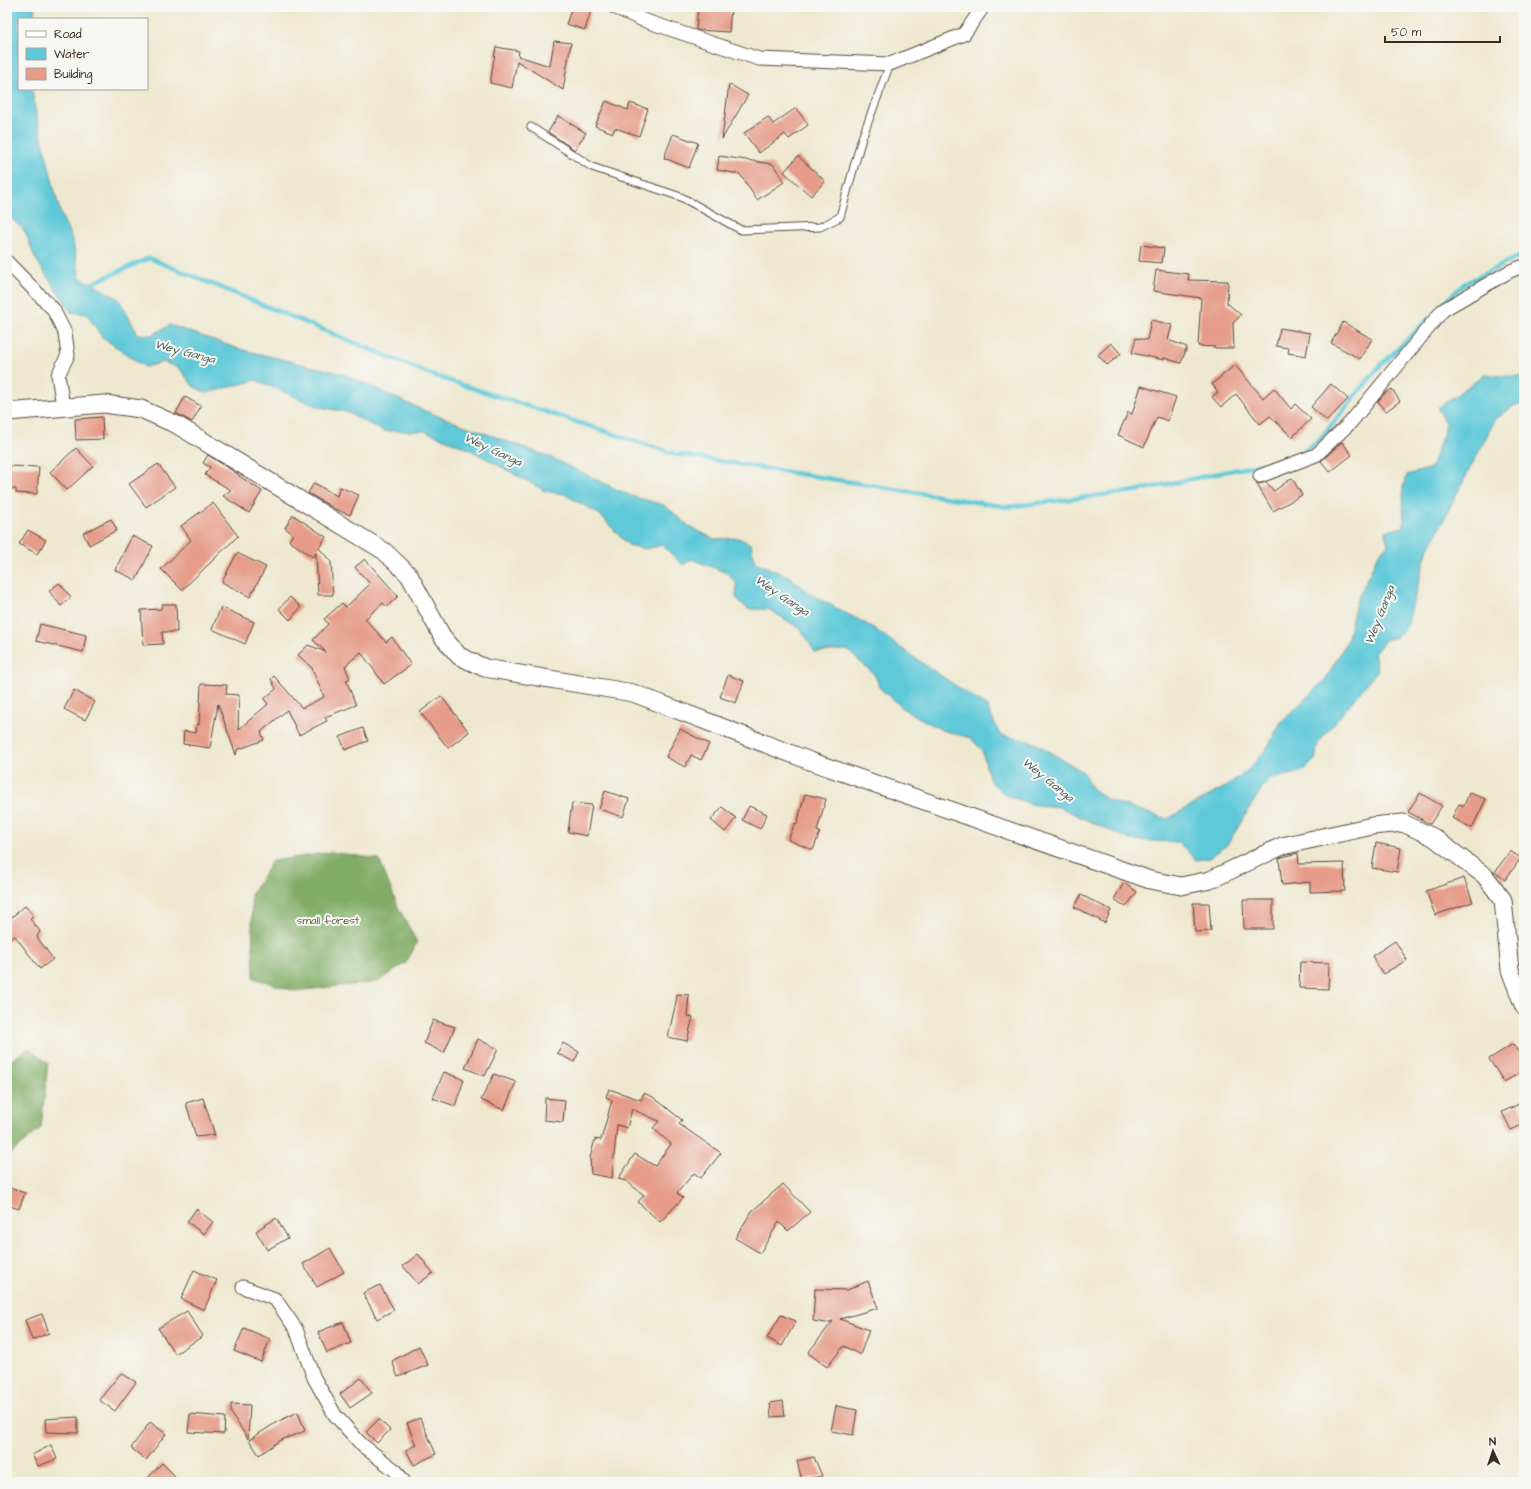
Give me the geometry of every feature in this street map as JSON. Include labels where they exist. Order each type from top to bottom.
[{"type":"street","points":[[614,7],[643,20],[759,59],[890,64],[964,34],[983,7]]},
{"type":"street","points":[[7,262],[53,309],[65,333],[68,355],[58,375],[63,406]]},
{"type":"street","points":[[1260,476],[1316,455],[1350,423],[1443,310],[1510,271],[1524,266]]},
{"type":"street","points":[[7,412],[63,406],[104,404],[141,409],[177,425],[384,551],[409,575],[442,636],[459,656],[485,668],[633,693],[810,761],[1150,880],[1181,886],[1210,880],[1282,846],[1372,826],[1403,823],[1433,837],[1485,876],[1503,900],[1510,970],[1524,1007]]},
{"type":"street","points":[[243,1287],[275,1299],[296,1329],[314,1378],[335,1415],[362,1444],[396,1470],[404,1482]]},
{"type":"lane","points":[[531,127],[592,167],[681,197],[741,230],[820,227],[840,217],[862,138],[890,64]]},
{"type":"green space","name":"small forest","points":[[331,852],[379,859],[398,907],[417,942],[406,963],[377,982],[294,991],[254,978],[251,895],[272,861]]},
{"type":"green space","points":[[29,1048],[48,1063],[41,1128],[7,1157],[7,1063]]},
{"type":"water","name":"Wey Ganga","points":[[7,7],[35,7],[33,18],[18,18],[18,90],[32,90],[36,114],[60,212],[73,242],[80,278],[118,298],[138,334],[152,335],[170,325],[239,349],[343,374],[425,411],[547,456],[631,496],[664,505],[689,526],[714,539],[738,538],[751,544],[755,562],[790,577],[810,594],[872,627],[987,707],[1000,735],[1033,742],[1083,772],[1091,788],[1108,800],[1167,819],[1225,787],[1248,770],[1266,750],[1281,722],[1326,679],[1347,641],[1356,602],[1379,553],[1388,545],[1385,531],[1404,527],[1403,487],[1407,475],[1431,468],[1446,426],[1438,408],[1484,375],[1524,377],[1524,404],[1513,406],[1495,420],[1426,554],[1407,626],[1396,638],[1386,639],[1374,654],[1378,670],[1318,743],[1315,760],[1301,772],[1267,780],[1227,845],[1209,858],[1196,860],[1178,842],[1130,840],[1059,807],[1034,805],[1006,795],[990,781],[982,750],[970,738],[942,730],[905,710],[881,689],[874,674],[847,650],[815,652],[801,629],[768,609],[748,609],[736,598],[737,584],[727,573],[691,559],[683,565],[662,545],[646,549],[628,545],[599,514],[564,494],[545,491],[469,449],[425,431],[383,431],[347,412],[319,407],[256,380],[207,393],[194,387],[179,368],[163,362],[145,367],[102,337],[87,314],[71,312],[35,258],[25,231],[7,215]]},
{"type":"building","points":[[572,7],[592,7],[585,30],[566,24]]},
{"type":"building","points":[[698,7],[731,7],[729,32],[696,30]]},
{"type":"building","points":[[554,41],[571,43],[563,90],[517,61],[512,88],[490,83],[496,47],[519,51],[518,56],[550,66]]},
{"type":"building","points":[[729,84],[748,95],[722,139]]},
{"type":"building","points":[[606,101],[628,110],[630,103],[648,109],[639,136],[615,128],[613,133],[595,126]]},
{"type":"building","points":[[796,108],[808,125],[789,139],[785,134],[759,153],[744,133],[768,117],[773,124]]},
{"type":"building","points":[[558,116],[586,133],[575,150],[548,132]]},
{"type":"building","points":[[673,134],[698,143],[689,168],[664,158]]},
{"type":"building","points":[[719,156],[773,164],[784,182],[757,200],[740,174],[717,170]]},
{"type":"building","points":[[798,156],[825,181],[811,196],[784,172]]},
{"type":"building","points":[[1141,245],[1164,248],[1162,263],[1139,261]]},
{"type":"building","points":[[1156,270],[1189,274],[1188,280],[1228,281],[1227,303],[1241,315],[1233,323],[1234,348],[1198,346],[1201,298],[1153,291]]},
{"type":"building","points":[[1151,320],[1172,325],[1168,340],[1187,347],[1181,363],[1164,358],[1164,360],[1132,353],[1136,338],[1147,340]]},
{"type":"building","points":[[1343,322],[1372,339],[1360,359],[1331,343]]},
{"type":"building","points":[[1280,328],[1310,333],[1306,356],[1288,353],[1289,348],[1276,346]]},
{"type":"building","points":[[1111,343],[1121,354],[1107,365],[1098,355]]},
{"type":"building","points":[[1235,365],[1263,398],[1274,388],[1291,409],[1295,404],[1311,419],[1292,437],[1270,416],[1260,424],[1236,394],[1221,407],[1212,397],[1218,392],[1212,384]]},
{"type":"building","points":[[1331,384],[1348,399],[1327,421],[1311,407]]},
{"type":"building","points":[[1141,386],[1176,397],[1168,421],[1157,417],[1144,447],[1118,435],[1128,412],[1132,414]]},
{"type":"building","points":[[1392,389],[1400,401],[1385,412],[1378,401],[1384,394]]},
{"type":"building","points":[[185,397],[201,406],[192,422],[176,413]]},
{"type":"building","points":[[102,417],[103,439],[76,440],[75,419]]},
{"type":"building","points":[[1342,442],[1352,455],[1330,472],[1321,461]]},
{"type":"building","points":[[76,448],[93,466],[67,490],[50,472]]},
{"type":"building","points":[[208,455],[262,491],[249,513],[223,496],[231,490],[205,475],[210,467],[203,463]]},
{"type":"building","points":[[158,464],[175,487],[146,507],[129,484]]},
{"type":"building","points":[[7,466],[39,467],[37,494],[16,493],[16,489],[7,488]]},
{"type":"building","points":[[1292,478],[1302,495],[1273,511],[1256,483],[1259,484],[1266,482],[1274,491]]},
{"type":"building","points":[[314,483],[337,496],[340,487],[359,495],[350,515],[335,509],[308,493]]},
{"type":"building","points":[[213,503],[238,536],[182,590],[161,569],[191,540],[181,526]]},
{"type":"building","points":[[293,515],[326,537],[319,548],[331,562],[333,595],[318,595],[316,553],[313,557],[289,541],[293,534],[285,528]]},
{"type":"building","points":[[111,519],[117,530],[89,545],[83,533]]},
{"type":"building","points":[[28,530],[46,540],[37,554],[19,544]]},
{"type":"building","points":[[132,536],[153,546],[136,580],[115,570]]},
{"type":"building","points":[[237,553],[266,567],[250,597],[222,582]]},
{"type":"building","points":[[365,559],[398,596],[387,607],[383,603],[365,619],[386,642],[392,637],[411,665],[384,684],[361,652],[345,666],[350,679],[346,680],[356,705],[325,717],[327,721],[299,735],[287,710],[261,732],[264,740],[237,750],[236,755],[218,704],[210,748],[183,744],[184,731],[196,733],[197,724],[199,725],[201,684],[227,685],[226,694],[239,695],[238,730],[268,704],[264,699],[276,689],[271,679],[274,676],[302,708],[324,697],[312,668],[298,655],[308,645],[326,652],[313,640],[328,624],[324,619],[342,603],[346,607],[370,584],[355,567]]},
{"type":"building","points":[[59,583],[71,597],[61,606],[49,591]]},
{"type":"building","points":[[290,597],[301,607],[290,620],[279,609]]},
{"type":"building","points":[[162,604],[176,604],[177,632],[162,632],[163,644],[143,645],[141,610],[161,609]]},
{"type":"building","points":[[221,607],[254,622],[245,644],[212,629]]},
{"type":"building","points":[[40,624],[86,635],[83,652],[36,641]]},
{"type":"building","points":[[728,675],[744,681],[736,703],[720,697]]},
{"type":"building","points":[[74,690],[95,702],[85,720],[64,709]]},
{"type":"building","points":[[441,696],[469,732],[448,748],[420,712]]},
{"type":"building","points":[[363,728],[368,741],[345,750],[340,737]]},
{"type":"building","points":[[680,729],[709,744],[701,760],[691,755],[685,767],[666,757]]},
{"type":"building","points":[[605,791],[629,799],[623,817],[599,809]]},
{"type":"building","points":[[1420,793],[1442,806],[1430,824],[1408,812]]},
{"type":"building","points":[[1469,793],[1486,799],[1472,828],[1452,818],[1459,804],[1464,806]]},
{"type":"building","points":[[805,794],[826,799],[817,831],[820,832],[813,850],[788,840],[795,823],[797,824]]},
{"type":"building","points":[[572,803],[592,805],[587,836],[568,832]]},
{"type":"building","points":[[749,806],[767,814],[760,829],[742,820]]},
{"type":"building","points":[[722,807],[736,818],[725,832],[711,820]]},
{"type":"building","points":[[1376,843],[1401,848],[1397,872],[1372,868]]},
{"type":"building","points":[[1510,851],[1521,858],[1505,880],[1495,872]]},
{"type":"building","points":[[1298,853],[1299,864],[1344,863],[1345,891],[1310,892],[1310,882],[1282,885],[1279,858]]},
{"type":"building","points":[[1464,878],[1473,902],[1435,915],[1426,891]]},
{"type":"building","points":[[1124,883],[1137,892],[1126,907],[1114,899]]},
{"type":"building","points":[[1081,895],[1111,910],[1105,923],[1074,907]]},
{"type":"building","points":[[1243,900],[1273,900],[1273,929],[1244,929]]},
{"type":"building","points":[[1193,903],[1209,903],[1211,931],[1195,932]]},
{"type":"building","points":[[25,906],[33,915],[30,919],[40,931],[37,937],[53,959],[40,969],[15,936],[7,941],[7,921]]},
{"type":"building","points":[[1395,941],[1407,960],[1383,974],[1372,956]]},
{"type":"building","points":[[1300,962],[1329,963],[1328,989],[1299,988]]},
{"type":"building","points":[[677,994],[689,995],[687,1016],[693,1017],[687,1041],[668,1037]]},
{"type":"building","points":[[433,1020],[455,1027],[444,1053],[424,1043]]},
{"type":"building","points":[[478,1039],[498,1049],[485,1076],[465,1068]]},
{"type":"building","points":[[563,1043],[579,1052],[574,1062],[557,1053]]},
{"type":"building","points":[[1513,1044],[1524,1061],[1524,1070],[1504,1082],[1489,1059]]},
{"type":"building","points":[[444,1072],[464,1080],[455,1106],[433,1098]]},
{"type":"building","points":[[494,1074],[516,1082],[504,1110],[481,1100]]},
{"type":"building","points":[[609,1089],[641,1100],[644,1093],[653,1097],[682,1120],[679,1124],[721,1153],[701,1178],[694,1173],[677,1193],[683,1198],[660,1222],[638,1202],[644,1195],[626,1181],[618,1179],[635,1154],[655,1166],[671,1144],[653,1128],[659,1121],[632,1109],[627,1128],[617,1125],[612,1178],[591,1174],[590,1158],[595,1139],[601,1140],[612,1100],[606,1097]]},
{"type":"building","points":[[203,1098],[215,1135],[196,1137],[186,1103]]},
{"type":"building","points":[[545,1098],[565,1100],[563,1122],[544,1120]]},
{"type":"building","points":[[1519,1104],[1524,1113],[1524,1124],[1511,1130],[1502,1112]]},
{"type":"building","points":[[783,1184],[810,1212],[788,1231],[779,1222],[760,1253],[735,1238],[752,1211]]},
{"type":"building","points":[[7,1187],[25,1193],[19,1209],[7,1205]]},
{"type":"building","points":[[196,1209],[213,1222],[204,1234],[187,1222]]},
{"type":"building","points":[[276,1218],[288,1238],[267,1250],[256,1231]]},
{"type":"building","points":[[330,1248],[344,1272],[317,1287],[303,1264]]},
{"type":"building","points":[[418,1254],[433,1273],[418,1284],[403,1266]]},
{"type":"building","points":[[194,1270],[217,1280],[204,1310],[181,1299]]},
{"type":"building","points":[[868,1281],[878,1308],[840,1319],[869,1330],[860,1355],[844,1346],[827,1367],[808,1353],[833,1321],[826,1323],[813,1321],[815,1289],[847,1290]]},
{"type":"building","points":[[380,1285],[394,1310],[377,1319],[363,1293]]},
{"type":"building","points":[[187,1311],[203,1336],[175,1354],[158,1328]]},
{"type":"building","points":[[42,1314],[49,1333],[32,1340],[25,1320]]},
{"type":"building","points":[[781,1315],[796,1321],[782,1346],[767,1338]]},
{"type":"building","points":[[343,1322],[351,1343],[327,1353],[318,1332]]},
{"type":"building","points":[[244,1328],[270,1339],[261,1362],[234,1351]]},
{"type":"building","points":[[419,1346],[428,1365],[398,1377],[392,1361]]},
{"type":"building","points":[[121,1373],[136,1382],[115,1411],[99,1400]]},
{"type":"building","points":[[361,1378],[372,1393],[350,1408],[340,1394]]},
{"type":"building","points":[[783,1401],[785,1416],[771,1417],[770,1403]]},
{"type":"building","points":[[231,1404],[250,1405],[248,1439],[231,1413]]},
{"type":"building","points":[[836,1406],[857,1410],[853,1435],[831,1431]]},
{"type":"building","points":[[298,1412],[305,1431],[281,1440],[259,1455],[249,1440],[277,1422]]},
{"type":"building","points":[[190,1414],[225,1417],[224,1434],[188,1432]]},
{"type":"building","points":[[78,1417],[78,1433],[46,1432],[45,1419]]},
{"type":"building","points":[[420,1418],[436,1454],[414,1465],[406,1450],[416,1445],[407,1423]]},
{"type":"building","points":[[379,1419],[390,1430],[377,1443],[366,1432]]},
{"type":"building","points":[[150,1422],[166,1434],[146,1460],[131,1448]]},
{"type":"building","points":[[51,1445],[57,1459],[38,1466],[32,1455]]},
{"type":"building","points":[[814,1457],[822,1476],[802,1480],[797,1461]]},
{"type":"building","points":[[162,1463],[175,1476],[169,1482],[144,1482]]},
{"type":"waterway","points":[[1442,305],[1464,284],[1524,254]]},
{"type":"waterway","points":[[86,286],[149,258],[435,376],[675,454],[1007,507],[1135,491],[1295,457],[1320,439],[1379,367],[1429,318]]}]
